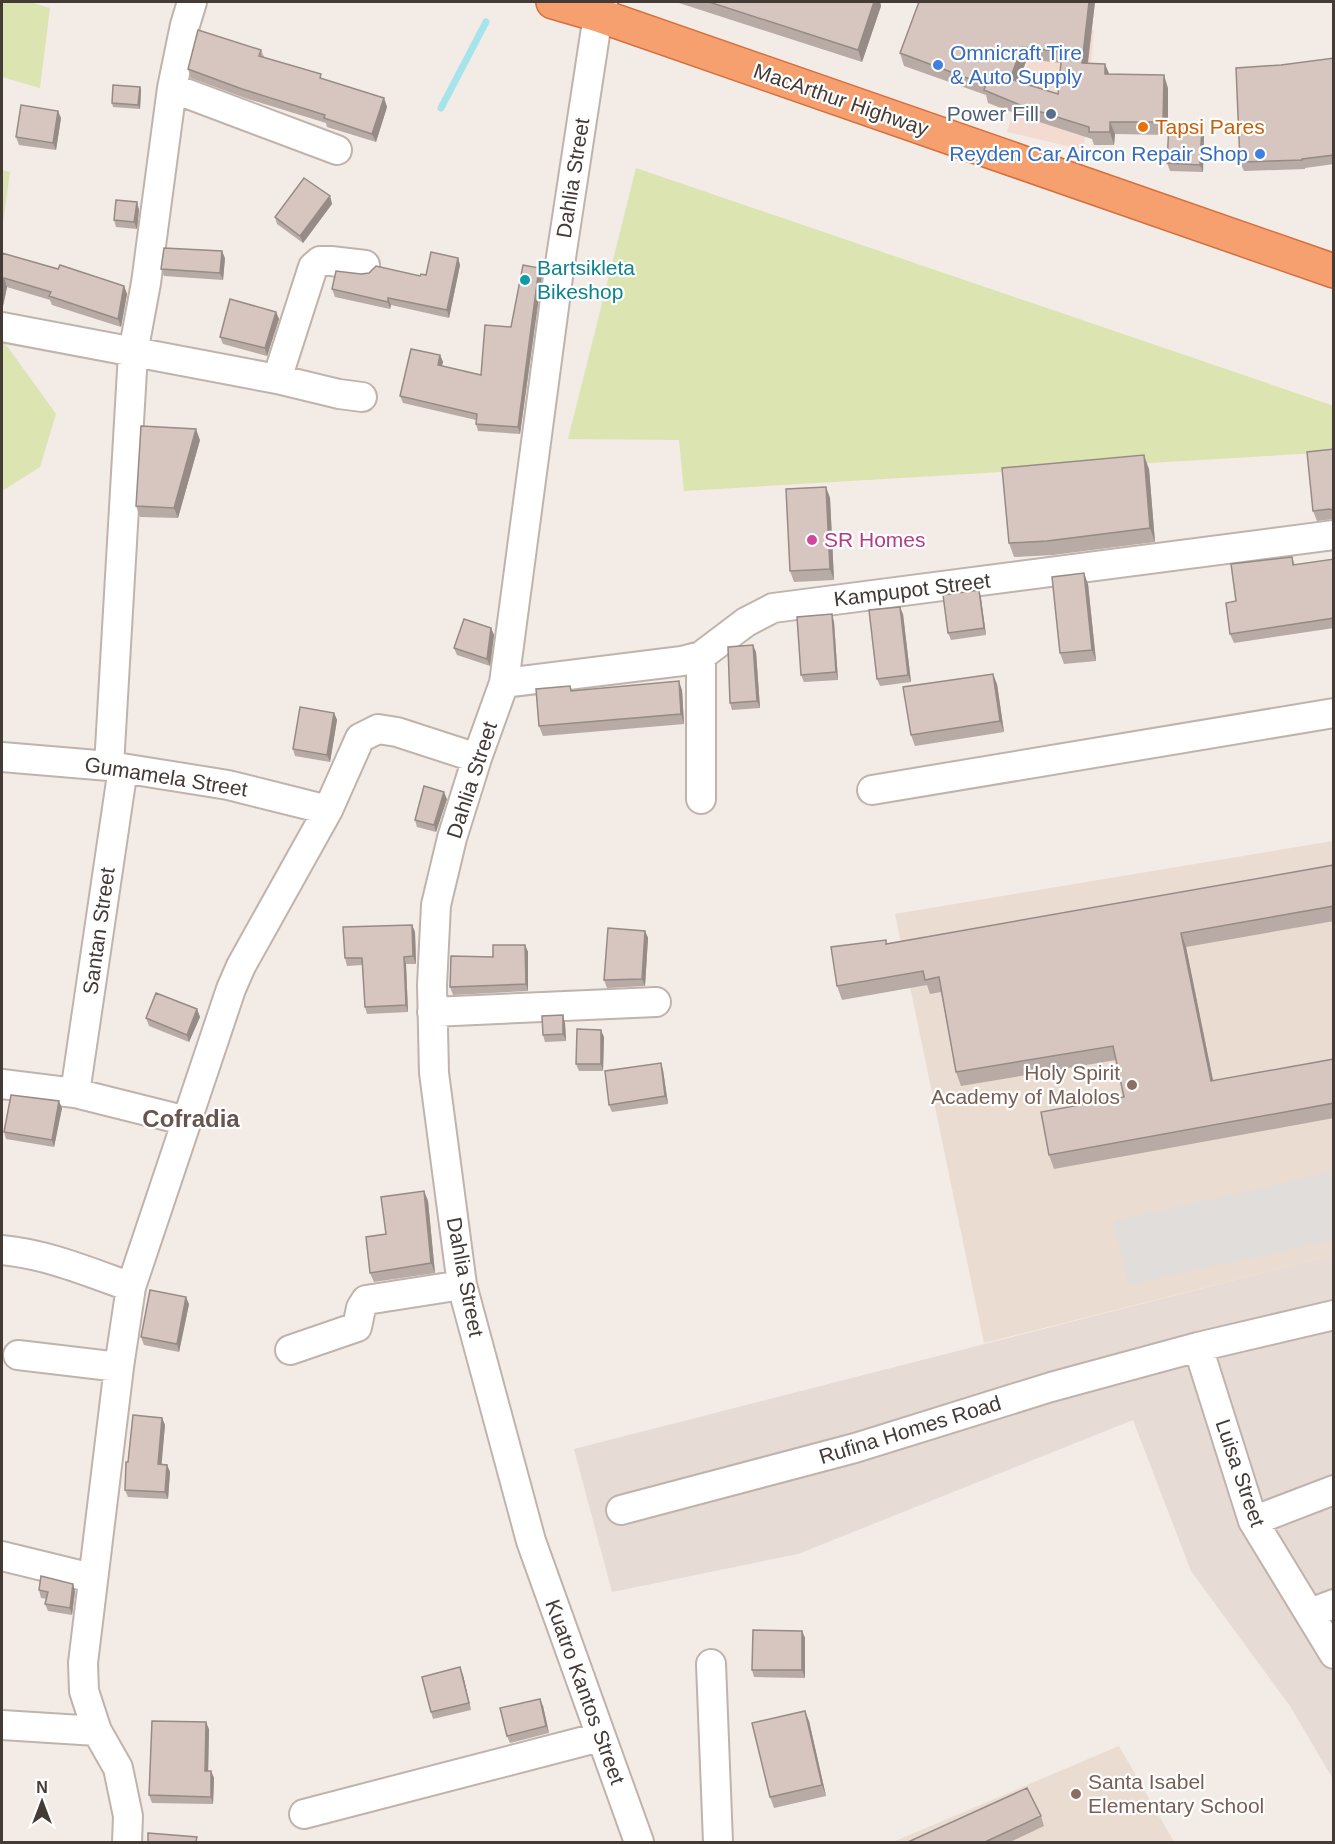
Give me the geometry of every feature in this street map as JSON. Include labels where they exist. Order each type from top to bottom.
[{"type":"highway","name":"MacArthur Highway","points":[[553,2],[601,8],[1334,271]]},
{"type":"street","name":"Santan Street","points":[[75,1093],[116,767],[133,353],[149,262],[172,88],[192,2]]},
{"type":"street","name":"Dahlia Street","points":[[531,1541],[462,1286],[434,1073],[432,986],[436,905],[452,838],[504,683],[558,277],[601,8]]},
{"type":"street","points":[[172,88],[337,150]]},
{"type":"street","points":[[277,379],[314,267],[320,261],[364,265]]},
{"type":"street","points":[[2,327],[277,379],[362,398]]},
{"type":"street","name":"Kampupot Street","points":[[504,683],[682,661],[701,656],[746,622],[773,608],[1334,535]]},
{"type":"street","points":[[701,656],[701,799]]},
{"type":"street","points":[[872,790],[1334,713]]},
{"type":"street","points":[[127,1842],[128,1816],[118,1768],[97,1731],[84,1691],[82,1663],[118,1367],[131,1287],[231,988],[328,810],[360,738],[378,729],[397,732],[477,758]]},
{"type":"street","name":"Gumamela Street","points":[[2,757],[116,767],[228,785],[328,810]]},
{"type":"street","points":[[432,1012],[656,1002]]},
{"type":"street","points":[[2,1084],[75,1093],[187,1121]]},
{"type":"street","points":[[2,1250],[22,1252],[52,1260],[131,1287]]},
{"type":"street","points":[[290,1350],[357,1327],[361,1308],[366,1300],[462,1286]]},
{"type":"street","name":"Rufina Homes Road","points":[[621,1510],[855,1448],[1051,1387],[1198,1347],[1334,1315]]},
{"type":"street","name":"Luisa Street","points":[[1198,1347],[1253,1521],[1322,1609],[1334,1654]]},
{"type":"street","points":[[18,1355],[118,1367]]},
{"type":"street","points":[[1253,1521],[1334,1490]]},
{"type":"street","name":"Kuatro Kantos Street","points":[[531,1541],[639,1842]]},
{"type":"street","points":[[2,1556],[92,1578]]},
{"type":"street","points":[[711,1664],[718,1842]]},
{"type":"street","points":[[2,1725],[97,1731]]},
{"type":"street","points":[[304,1814],[600,1737]]},
{"type":"shaded area","points":[[1040,25],[1094,30],[1084,150],[1007,132]]},
{"type":"shaded area","name":"Holy Spirit Academy of Malolos","points":[[1333,841],[1333,1255],[984,1343],[895,914]]},
{"type":"shaded area","points":[[1333,1172],[1333,1240],[1128,1285],[1114,1221]]},
{"type":"shaded area","points":[[1333,1255],[1333,1779],[1290,1706],[1191,1571],[1133,1420],[798,1554],[612,1592],[574,1449]]},
{"type":"shaded area","name":"Santa Isabel Elementary School","points":[[1119,1746],[1174,1842],[893,1842]]},
{"type":"green space","points":[[2,2],[30,2],[50,8],[40,88],[2,77]]},
{"type":"green space","points":[[636,168],[1334,406],[1333,452],[684,491],[679,440],[568,439]]},
{"type":"green space","points":[[2,170],[10,172],[2,230]]},
{"type":"green space","points":[[2,339],[56,414],[40,467],[2,491]]},
{"type":"building","points":[[709,2],[874,2],[858,50]]},
{"type":"building","points":[[919,2],[1089,2],[1082,63],[1105,64],[1105,74],[1164,75],[1163,122],[1110,122],[1110,132],[1089,132],[1089,127],[1025,107],[984,90],[986,85],[900,53]],"holes":[[[1022,47],[1062,52],[1058,94],[1010,79]]]},
{"type":"building","points":[[198,30],[261,50],[259,56],[321,74],[320,78],[384,98],[372,134],[324,118],[325,115],[188,69]]},
{"type":"building","points":[[1334,58],[1334,155],[1302,160],[1240,162],[1236,68]]},
{"type":"building","points":[[113,85],[140,87],[138,105],[112,103]]},
{"type":"building","points":[[21,105],[58,111],[53,143],[16,137]]},
{"type":"building","points":[[1169,124],[1202,125],[1200,165],[1167,163]]},
{"type":"building","points":[[304,178],[330,196],[300,236],[275,217]]},
{"type":"building","points":[[116,200],[137,202],[134,222],[114,220]]},
{"type":"building","points":[[164,248],[222,251],[220,273],[161,269]]},
{"type":"building","points":[[431,252],[458,258],[447,310],[388,298],[388,302],[332,289],[336,271],[369,273],[376,266],[420,276],[421,274],[426,275]]},
{"type":"building","points":[[2,253],[58,269],[60,265],[124,286],[118,319],[49,296],[51,292],[4,278],[2,290]]},
{"type":"building","points":[[523,265],[539,268],[518,427],[476,424],[477,414],[400,396],[411,349],[440,355],[438,365],[481,375],[485,325],[511,327]]},
{"type":"building","points":[[230,299],[276,312],[265,348],[220,337]]},
{"type":"building","points":[[141,426],[196,429],[174,508],[136,506]]},
{"type":"building","points":[[1334,449],[1334,510],[1313,511],[1307,452]]},
{"type":"building","points":[[1144,455],[1150,528],[1047,541],[1009,543],[1002,468]]},
{"type":"building","name":"SR Homes","points":[[826,487],[830,569],[790,571],[786,489]]},
{"type":"building","points":[[1292,557],[1293,565],[1334,559],[1334,618],[1230,634],[1226,603],[1236,601],[1231,564]]},
{"type":"building","points":[[1084,573],[1092,650],[1060,653],[1052,577]]},
{"type":"building","points":[[979,590],[984,628],[948,633],[943,595]]},
{"type":"building","points":[[900,607],[908,675],[877,679],[869,610]]},
{"type":"building","points":[[832,614],[836,672],[801,675],[797,617]]},
{"type":"building","points":[[464,619],[491,628],[487,659],[454,648]]},
{"type":"building","points":[[753,645],[757,701],[730,703],[728,647]]},
{"type":"building","points":[[993,674],[1000,721],[911,735],[903,687]]},
{"type":"building","points":[[679,681],[681,714],[539,726],[536,689],[570,686],[571,691]]},
{"type":"building","points":[[300,707],[334,713],[327,755],[293,749]]},
{"type":"building","points":[[424,786],[444,792],[434,825],[415,820]]},
{"type":"building","points":[[1334,865],[1334,906],[1181,933],[1211,1081],[1334,1059],[1334,1103],[1049,1155],[1041,1112],[1124,1097],[1113,1046],[956,1072],[939,977],[925,980],[923,971],[837,986],[831,947],[886,940],[886,944]]},
{"type":"building","points":[[412,925],[413,956],[404,957],[406,1005],[365,1007],[362,958],[345,958],[343,927]]},
{"type":"building","points":[[608,928],[645,931],[642,979],[604,980]]},
{"type":"building","points":[[493,945],[525,945],[526,984],[450,987],[451,956],[493,957]]},
{"type":"building","points":[[156,993],[197,1009],[187,1035],[146,1018]]},
{"type":"building","points":[[563,1015],[563,1034],[543,1035],[542,1016]]},
{"type":"building","points":[[577,1029],[601,1030],[601,1064],[576,1064]]},
{"type":"building","points":[[661,1063],[665,1096],[609,1105],[605,1071]]},
{"type":"building","points":[[11,1095],[59,1101],[52,1140],[4,1132]]},
{"type":"building","points":[[424,1191],[431,1263],[370,1273],[366,1237],[386,1234],[381,1197]]},
{"type":"building","points":[[150,1290],[186,1297],[177,1344],[141,1337]]},
{"type":"building","points":[[133,1415],[162,1418],[158,1464],[167,1465],[165,1492],[125,1490],[126,1462],[128,1462]]},
{"type":"building","points":[[41,1576],[73,1584],[70,1608],[45,1604],[48,1592],[39,1590]]},
{"type":"building","points":[[753,1630],[802,1631],[802,1670],[752,1670]]},
{"type":"building","points":[[460,1667],[469,1703],[431,1712],[422,1677]]},
{"type":"building","points":[[540,1699],[546,1726],[507,1736],[500,1708]]},
{"type":"building","points":[[805,1711],[822,1785],[770,1797],[752,1723]]},
{"type":"building","points":[[152,1721],[206,1722],[205,1771],[211,1771],[211,1797],[149,1795]]},
{"type":"building","points":[[1027,1788],[1041,1816],[985,1842],[908,1842]]},
{"type":"building","points":[[148,1833],[197,1837],[196,1842],[148,1842]]},
{"type":"waterway","points":[[441,108],[486,22]]},
{"type":"place","name":"Omnicraft Tire & Auto Supply","points":[[938,65]]},
{"type":"place","name":"Power Fill","points":[[1051,114]]},
{"type":"place","name":"Tapsi Pares","points":[[1143,127]]},
{"type":"place","name":"Reyden Car Aircon Repair Shop","points":[[1260,154]]},
{"type":"place","name":"Bartsikleta Bikeshop","points":[[525,280]]},
{"type":"place","name":"SR Homes","points":[[812,540]]},
{"type":"place","name":"Holy Spirit Academy of Malolos","points":[[1132,1085]]},
{"type":"place","name":"Santa Isabel Elementary School","points":[[1076,1794]]},
{"type":"district","name":"Cofradia","points":[[191,1119]]}]
